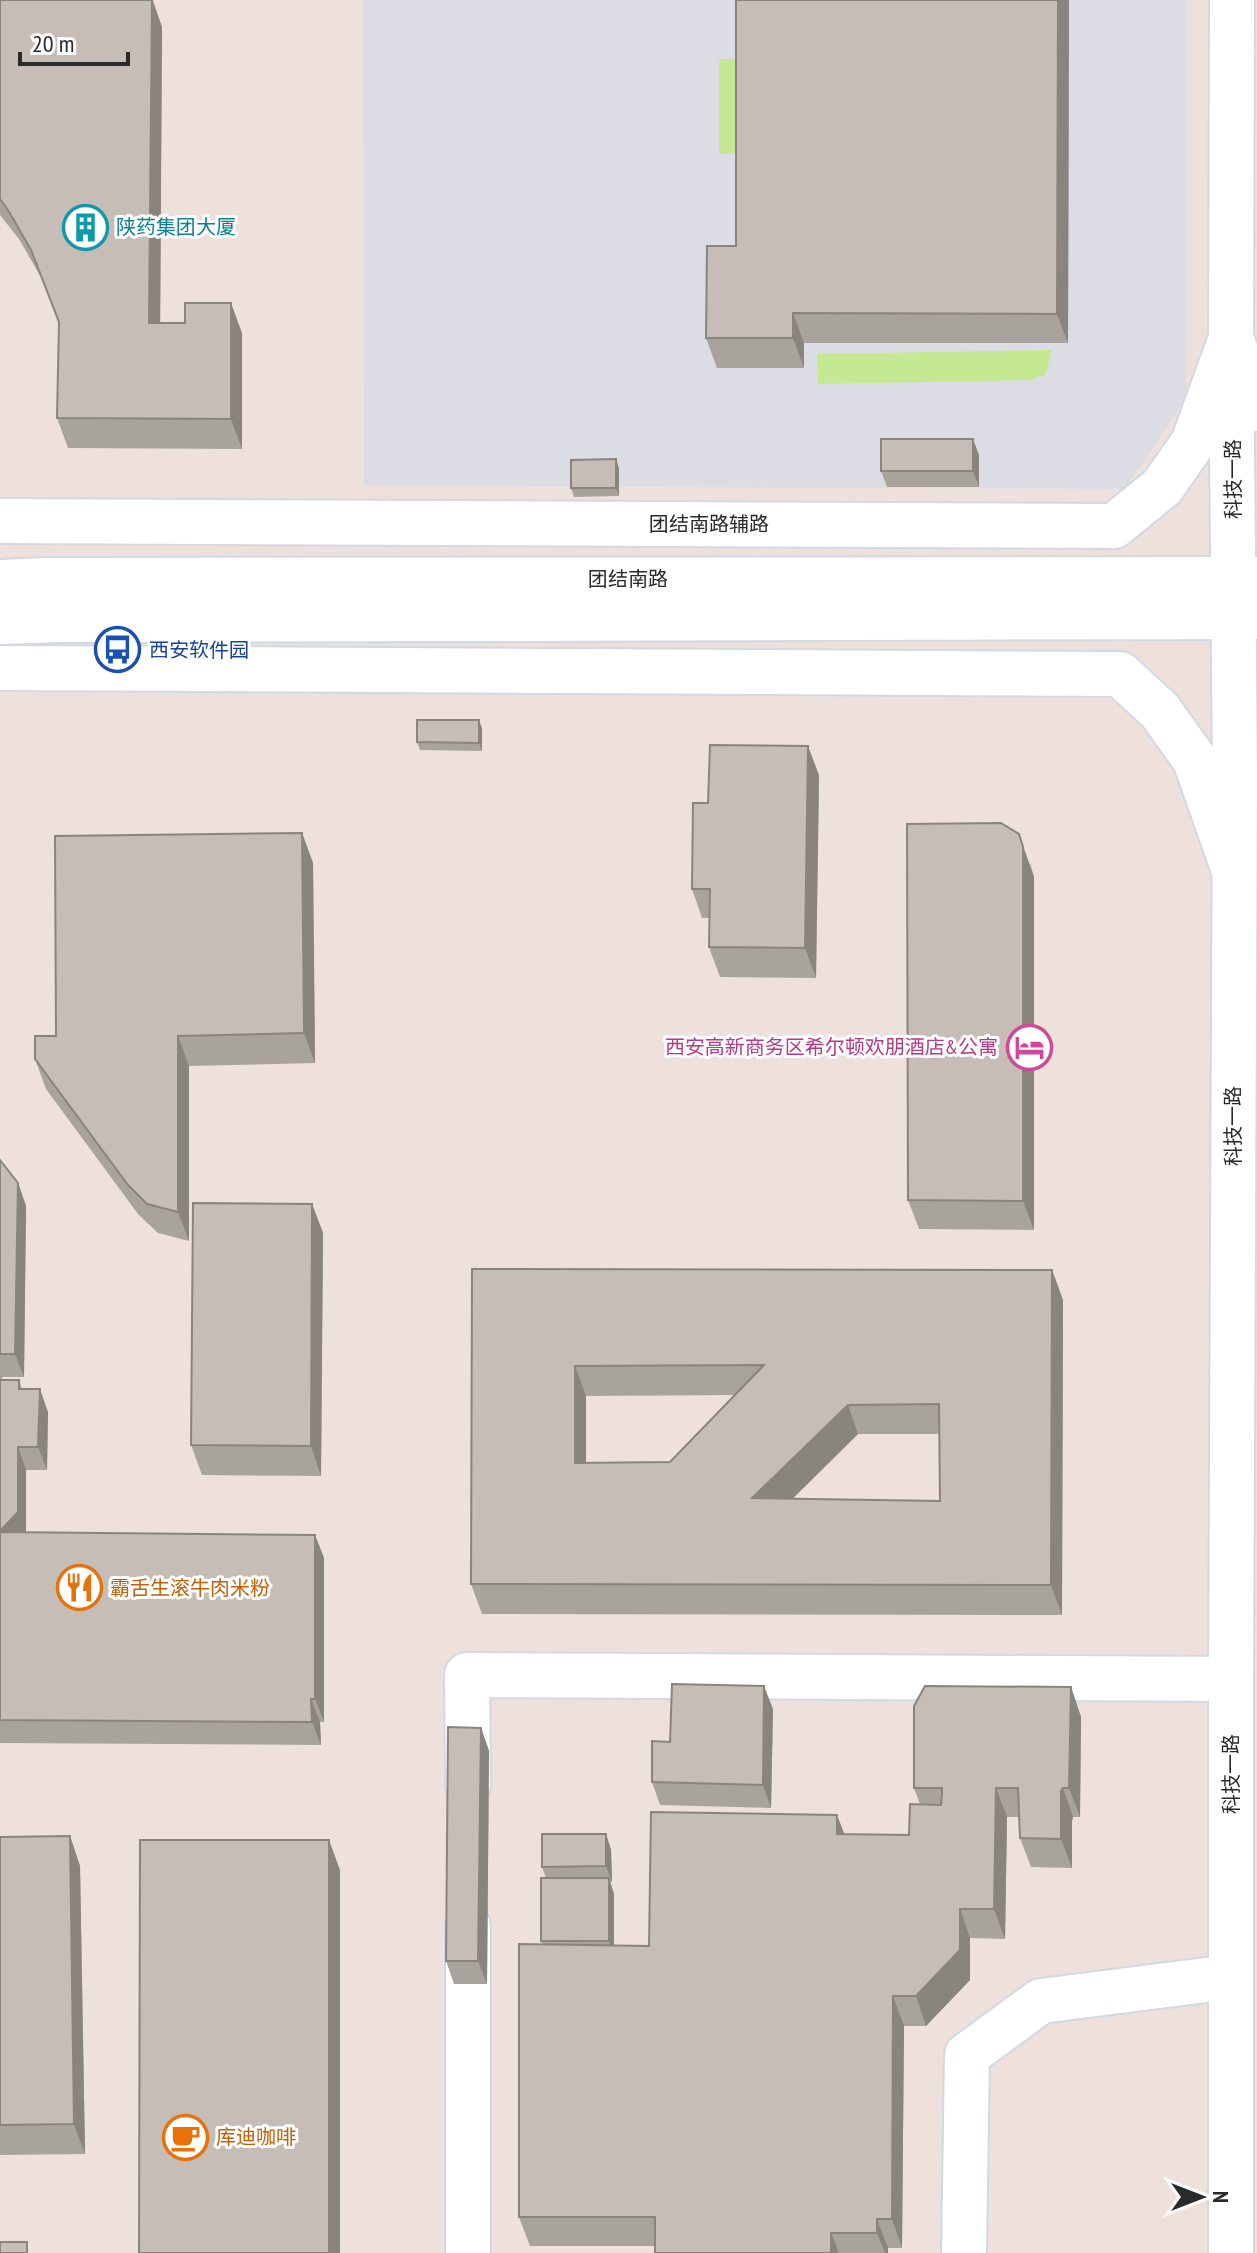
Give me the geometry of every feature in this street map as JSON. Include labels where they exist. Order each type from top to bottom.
[{"type":"street","name":"科技一路","points":[[1231,2253],[1235,681],[1245,598],[1231,337],[1232,0]]},
{"type":"street","points":[[1231,337],[1257,409]]},
{"type":"street","name":"团结南路辅路","points":[[0,521],[1114,526],[1162,487],[1193,443],[1231,337]]},
{"type":"street","name":"团结南路","points":[[0,582],[46,580],[1245,598]]},
{"type":"street","name":"团结南路","points":[[0,622],[1245,598]]},
{"type":"street","points":[[0,668],[1120,674],[1160,711],[1195,760],[1234,870]]},
{"type":"street","points":[[1234,870],[1257,807]]},
{"type":"street","points":[[468,1831],[467,1675],[1231,1679]]},
{"type":"street","points":[[468,1894],[468,2253]]},
{"type":"street","points":[[964,2253],[967,2055],[1041,2001],[1230,1977]]},
{"type":"shaded area","points":[[363,0],[1186,0],[1186,398],[1125,489],[364,486]]},
{"type":"green space","points":[[719,59],[738,59],[737,154],[719,154]]},
{"type":"green space","points":[[1052,350],[1046,374],[1031,380],[818,384],[817,354]]},
{"type":"building","name":"陕药集团大厦","points":[[0,0],[152,0],[149,323],[185,323],[185,303],[231,303],[231,419],[57,418],[59,322],[31,250],[0,199]]},
{"type":"building","points":[[736,0],[1058,0],[1057,314],[793,313],[793,338],[706,338],[707,246],[736,246]]},
{"type":"building","points":[[881,439],[973,439],[973,471],[881,471]]},
{"type":"building","points":[[616,459],[616,488],[571,488],[571,460]]},
{"type":"building","points":[[417,720],[479,720],[479,743],[417,742]]},
{"type":"building","points":[[710,745],[808,746],[805,948],[709,947],[710,889],[692,889],[693,803],[708,803]]},
{"type":"building","points":[[1001,823],[1019,834],[1023,847],[1023,1201],[908,1200],[907,824]]},
{"type":"building","points":[[302,833],[304,1033],[178,1036],[178,1212],[147,1204],[128,1185],[35,1059],[35,1036],[56,1036],[55,836]]},
{"type":"building","points":[[0,1160],[18,1183],[15,1354],[0,1354]]},
{"type":"building","points":[[193,1203],[312,1204],[311,1446],[191,1445]]},
{"type":"building","points":[[472,1269],[1052,1270],[1051,1585],[471,1584]],"holes":[[[764,1365],[670,1462],[575,1463],[575,1366]],[[939,1404],[940,1501],[752,1498],[848,1405]]]},
{"type":"building","points":[[0,1380],[19,1380],[19,1389],[40,1389],[38,1447],[18,1447],[18,1512],[0,1531]]},
{"type":"building","points":[[0,1532],[315,1535],[315,1699],[311,1699],[312,1722],[0,1720]]},
{"type":"building","points":[[672,1684],[764,1686],[763,1785],[652,1782],[652,1741],[670,1742]]},
{"type":"building","points":[[925,1686],[1071,1687],[1069,1788],[1061,1791],[1061,1839],[1020,1838],[1018,1788],[996,1788],[994,1909],[960,1909],[960,1950],[916,1996],[893,1996],[892,2219],[877,2219],[877,2233],[831,2233],[831,2253],[655,2253],[655,2217],[519,2217],[519,1944],[649,1946],[651,1812],[837,1815],[837,1834],[909,1835],[910,1804],[941,1805],[942,1788],[914,1788],[914,1706]]},
{"type":"building","points":[[448,1727],[481,1728],[478,1961],[446,1961]]},
{"type":"building","points":[[542,1834],[606,1834],[606,1866],[542,1867]]},
{"type":"building","points":[[70,1836],[74,2124],[0,2125],[0,1837]]},
{"type":"building","points":[[140,1840],[329,1840],[329,2253],[139,2253]]},
{"type":"building","points":[[541,1878],[609,1878],[609,1941],[541,1941]]},
{"type":"building","points":[[0,2242],[27,2242],[27,2253],[0,2253]]},
{"type":"place","name":"陕药集团大厦","points":[[85,227]]},
{"type":"place","name":"西安软件园","points":[[118,650]]},
{"type":"place","name":"西安高新商务区希尔顿欢朋酒店&公寓","points":[[1029,1047]]},
{"type":"place","name":"霸舌生滚牛肉米粉","points":[[79,1588]]},
{"type":"place","name":"库迪咖啡","points":[[185,2137]]}]
